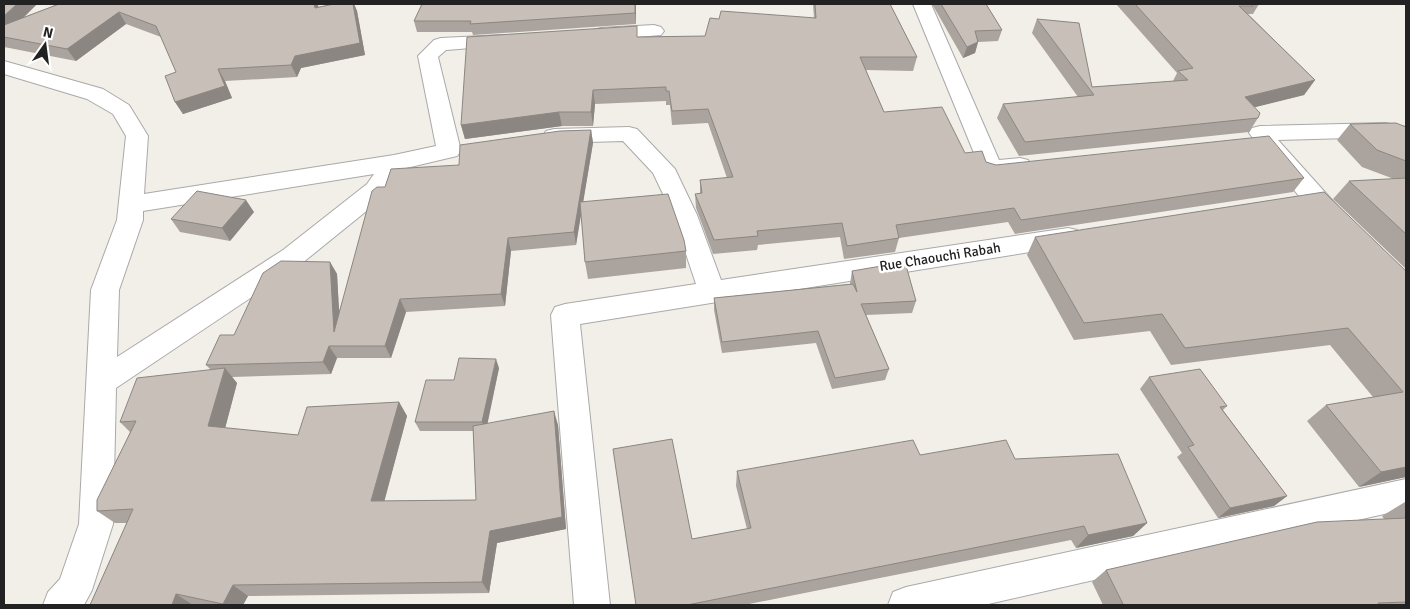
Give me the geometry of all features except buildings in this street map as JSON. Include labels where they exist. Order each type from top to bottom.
[{"type":"street","points":[[922,4],[991,169],[1040,164]]},
{"type":"street","points":[[580,36],[654,31]]},
{"type":"street","points":[[132,204],[394,163],[458,150],[428,56],[440,44],[526,40]]},
{"type":"street","points":[[4,67],[95,94],[121,110],[137,136],[130,220],[105,290],[96,524],[73,600]]},
{"type":"street","points":[[1350,233],[1256,141],[1260,133],[1385,130],[1406,134]]},
{"type":"street","points":[[534,139],[562,135],[629,134],[663,169],[685,215],[712,292]]},
{"type":"street","points":[[102,382],[292,257],[376,190],[394,163]]},
{"type":"street","points":[[1285,204],[1315,199]]},
{"type":"street","name":"Rue Chaouchi Rabah","points":[[592,605],[565,315],[1088,234]]},
{"type":"street","points":[[906,605],[1406,494]]}]
